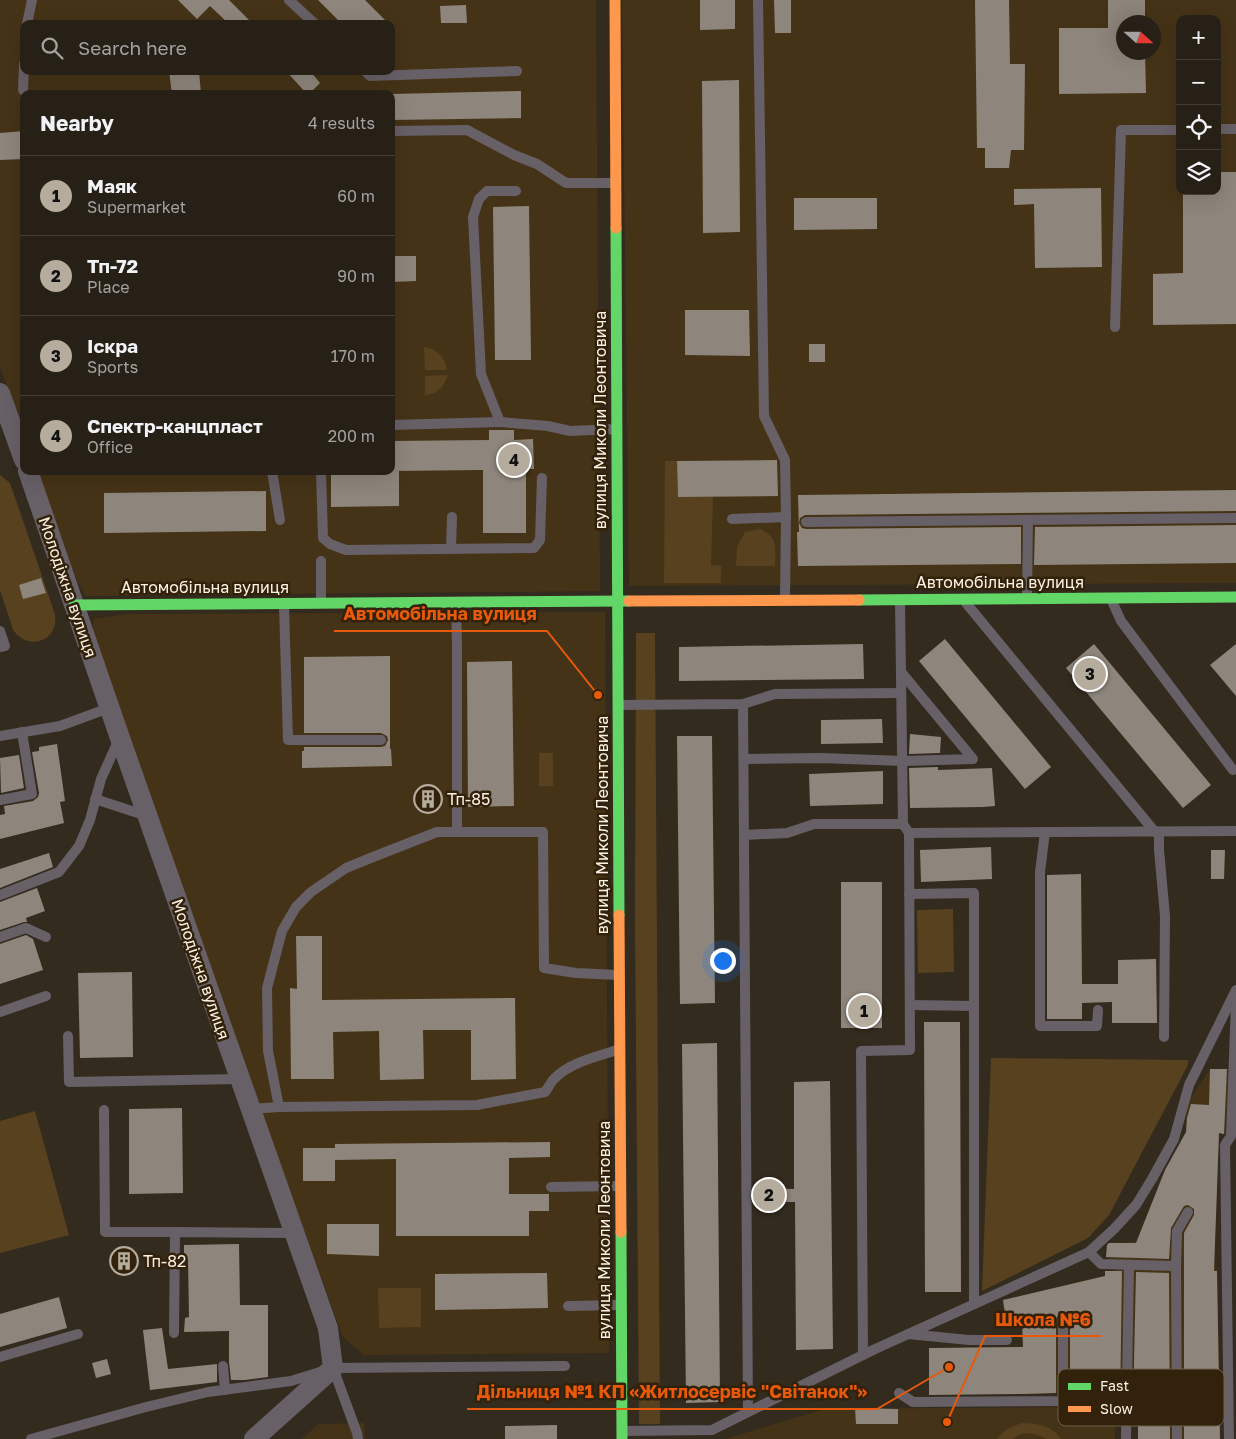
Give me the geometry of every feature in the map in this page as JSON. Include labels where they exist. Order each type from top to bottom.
[{"type":"street","name":"вулиця Миколи Леонтовича","points":[[615,0],[622,1435]]},
{"type":"street","points":[[0,393],[5,426],[20,453]]},
{"type":"street","name":"Молодіжна вулиця","points":[[29,475],[109,708],[328,1328],[333,1368]]},
{"type":"street","name":"Автомобільна вулиця","points":[[74,604],[1236,597]]},
{"type":"street","points":[[254,1439],[333,1368]]},
{"type":"lane","points":[[28,20],[32,0]]},
{"type":"lane","points":[[289,0],[310,20]]},
{"type":"lane","points":[[758,0],[764,416],[785,460],[785,600]]},
{"type":"lane","points":[[395,75],[517,70]]},
{"type":"lane","points":[[23,90],[24,75]]},
{"type":"lane","points":[[369,75],[394,75]]},
{"type":"lane","points":[[1221,129],[1236,129]]},
{"type":"lane","points":[[395,131],[467,130],[514,155],[538,164],[566,183],[615,183]]},
{"type":"lane","points":[[1115,327],[1121,130],[1176,130]]},
{"type":"lane","points":[[500,422],[481,374],[473,217],[479,199],[487,191],[516,191]]},
{"type":"lane","points":[[395,425],[500,422],[548,426],[570,431],[617,430]]},
{"type":"lane","points":[[273,475],[280,520]]},
{"type":"lane","points":[[322,475],[322,538],[330,544],[346,550],[534,548],[540,540],[542,478]]},
{"type":"lane","points":[[452,517],[452,549]]},
{"type":"lane","points":[[732,519],[786,517]]},
{"type":"lane","points":[[806,522],[1236,518]]},
{"type":"lane","points":[[1027,598],[1028,520]]},
{"type":"lane","points":[[321,561],[321,603]]},
{"type":"lane","points":[[963,598],[1157,832],[1165,916],[1164,1037]]},
{"type":"lane","points":[[1110,598],[1121,620],[1234,770]]},
{"type":"lane","points":[[863,1355],[861,1050],[910,1050],[909,833],[903,824],[900,599]]},
{"type":"lane","points":[[456,602],[456,832]]},
{"type":"lane","points":[[284,603],[288,740],[381,740]]},
{"type":"lane","points":[[0,631],[4,646],[0,647]]},
{"type":"lane","points":[[744,759],[821,758],[903,762],[973,759],[901,672]]},
{"type":"lane","points":[[618,705],[743,704],[775,694],[901,693]]},
{"type":"lane","points":[[743,704],[748,1412]]},
{"type":"lane","points":[[0,736],[60,726],[109,708]]},
{"type":"lane","points":[[0,800],[32,794],[22,732]]},
{"type":"lane","points":[[0,895],[59,872],[79,846],[90,820],[100,779],[120,738]]},
{"type":"lane","points":[[96,799],[147,816]]},
{"type":"lane","points":[[744,835],[787,833],[814,824],[903,824]]},
{"type":"lane","points":[[909,833],[1236,831]]},
{"type":"lane","points":[[279,1107],[268,1051],[267,988],[282,931],[296,907],[311,892],[346,868],[373,856],[437,832],[543,832],[544,968],[576,973],[620,975]]},
{"type":"lane","points":[[1045,832],[1040,872],[1040,1026],[1097,1026],[1098,1010]]},
{"type":"lane","points":[[909,894],[974,893],[974,1304]]},
{"type":"lane","points":[[0,937],[26,928],[46,937]]},
{"type":"lane","points":[[622,1435],[712,1430],[863,1355],[1089,1252],[1136,1205],[1152,1180],[1174,1139],[1189,1085],[1236,990]]},
{"type":"lane","points":[[0,1012],[46,996]]},
{"type":"lane","points":[[1229,1439],[1225,1145],[1231,1136],[1236,1002]]},
{"type":"lane","points":[[910,1005],[974,1006]]},
{"type":"lane","points":[[68,1036],[69,1082],[240,1079]]},
{"type":"lane","points":[[251,1109],[279,1107],[477,1105],[545,1092],[555,1078],[574,1065],[620,1049]]},
{"type":"lane","points":[[104,1110],[106,1232],[295,1233]]},
{"type":"lane","points":[[551,1187],[620,1186]]},
{"type":"lane","points":[[1177,1369],[1177,1230],[1188,1212]]},
{"type":"lane","points":[[174,1333],[175,1232]]},
{"type":"lane","points":[[1089,1252],[1101,1264],[1176,1266]]},
{"type":"lane","points":[[1127,1369],[1129,1266]]},
{"type":"lane","points":[[568,1306],[621,1305]]},
{"type":"lane","points":[[1063,1369],[1064,1319]]},
{"type":"lane","points":[[0,1357],[78,1334]]},
{"type":"lane","points":[[908,1334],[969,1340],[1007,1340]]},
{"type":"lane","points":[[223,1366],[225,1390]]},
{"type":"lane","points":[[32,1439],[146,1407],[208,1392],[291,1381],[333,1368],[565,1366]]},
{"type":"lane","points":[[333,1368],[358,1439]]},
{"type":"lane","points":[[899,1393],[913,1402],[1058,1401]]},
{"type":"lane","points":[[1126,1426],[1126,1439]]},
{"type":"lane","points":[[1177,1426],[1177,1439]]},
{"type":"shaded area","points":[[0,0],[596,0],[600,591],[85,596],[71,567],[38,475],[395,475],[395,90],[20,90],[20,422],[0,367]]},
{"type":"shaded area","points":[[622,0],[1236,0],[1236,583],[629,586]]},
{"type":"shaded area","points":[[424,347],[440,354],[447,370],[425,370]]},
{"type":"shaded area","points":[[448,375],[440,389],[425,395],[425,376]]},
{"type":"shaded area","points":[[665,461],[677,461],[678,497],[713,497],[711,565],[721,566],[721,583],[664,583]]},
{"type":"shaded area","points":[[0,475],[10,483],[55,614],[55,623],[48,637],[34,642],[20,637],[13,630],[0,590]]},
{"type":"shaded area","points":[[760,529],[770,536],[775,544],[775,566],[736,566],[737,547],[745,532]]},
{"type":"shaded area","points":[[605,612],[609,1353],[364,1355],[343,1337],[91,646],[94,619],[126,614]]},
{"type":"shaded area","points":[[636,633],[655,633],[660,1424],[639,1424],[635,922]]},
{"type":"shaded area","points":[[539,753],[553,753],[553,786],[539,786]]},
{"type":"shaded area","points":[[953,909],[954,972],[918,973],[917,910]]},
{"type":"shaded area","points":[[991,1058],[1188,1060],[1188,1065],[1109,1215],[1088,1238],[982,1291]]},
{"type":"shaded area","points":[[1210,1069],[1228,1069],[1226,1134],[1219,1134],[1214,1261],[1217,1271],[1219,1369],[1058,1369],[1058,1393],[1023,1394],[1022,1317],[1006,1320],[1003,1300],[1116,1273],[1106,1255],[1107,1243],[1136,1242],[1165,1170],[1186,1132],[1187,1104]]},
{"type":"shaded area","points":[[35,1111],[69,1235],[0,1253],[0,1121]]},
{"type":"shaded area","points":[[378,1288],[421,1288],[421,1327],[379,1328]]},
{"type":"shaded area","points":[[1058,1407],[1058,1426],[1115,1426],[1115,1439],[725,1439],[825,1409]]},
{"type":"shaded area","points":[[364,1423],[365,1439],[302,1439],[318,1424]]},
{"type":"shaded area","points":[[1023,1423],[1049,1428],[1061,1439],[1047,1439],[1030,1433],[1021,1434],[1012,1439],[997,1439],[1008,1429]]},
{"type":"shaded area","points":[[1138,1426],[1220,1426],[1220,1439],[1138,1439]]},
{"type":"building","points":[[178,0],[229,0],[249,20],[225,20],[210,6],[197,19]]},
{"type":"building","points":[[318,0],[365,0],[385,20],[338,20]]},
{"type":"building","points":[[700,0],[735,0],[735,29],[700,30]]},
{"type":"building","points":[[774,0],[791,0],[791,33],[775,33]]},
{"type":"building","points":[[975,0],[1009,0],[1010,64],[1025,64],[1024,150],[1011,150],[1009,168],[985,168],[985,148],[977,148]]},
{"type":"building","points":[[1108,0],[1145,0],[1145,15],[1116,15],[1116,60],[1145,60],[1146,93],[1059,94],[1059,28],[1108,28]]},
{"type":"building","points":[[466,5],[467,23],[441,23],[440,6]]},
{"type":"building","points":[[170,75],[199,75],[201,90],[171,90]]},
{"type":"building","points":[[290,75],[313,75],[320,83],[313,90],[303,90]]},
{"type":"building","points":[[739,80],[740,232],[703,233],[702,81]]},
{"type":"building","points":[[521,91],[521,118],[395,120],[395,94]]},
{"type":"building","points":[[20,131],[20,159],[0,160],[0,133]]},
{"type":"building","points":[[1221,172],[1236,172],[1236,324],[1153,325],[1153,274],[1183,273],[1183,195],[1221,195]]},
{"type":"building","points":[[1101,188],[1102,267],[1035,268],[1034,204],[1014,205],[1014,189]]},
{"type":"building","points":[[794,198],[877,198],[877,229],[794,230]]},
{"type":"building","points":[[529,206],[531,360],[495,360],[493,207]]},
{"type":"building","points":[[395,256],[416,256],[416,281],[395,282]]},
{"type":"building","points":[[685,310],[749,310],[750,356],[685,355]]},
{"type":"building","points":[[809,344],[825,344],[825,362],[809,362]]},
{"type":"building","points":[[489,430],[514,430],[514,440],[533,439],[534,469],[526,469],[526,533],[483,533],[483,470],[395,471],[395,441],[489,440]]},
{"type":"building","points":[[777,460],[778,496],[678,497],[677,461]]},
{"type":"building","points":[[395,471],[399,471],[399,506],[331,507],[331,475],[395,475]]},
{"type":"building","points":[[1236,490],[1236,511],[805,515],[800,518],[799,523],[802,528],[806,529],[1021,527],[1021,564],[798,566],[798,495]]},
{"type":"building","points":[[266,491],[266,531],[104,533],[104,493]]},
{"type":"building","points":[[1236,525],[1236,563],[1034,565],[1035,527]]},
{"type":"building","points":[[41,578],[46,593],[23,599],[19,585]]},
{"type":"building","points":[[945,639],[1051,767],[1025,789],[919,661]]},
{"type":"building","points":[[863,644],[864,679],[679,681],[679,647]]},
{"type":"building","points":[[1094,644],[1211,785],[1183,808],[1066,668]]},
{"type":"building","points":[[1236,644],[1236,696],[1210,665]]},
{"type":"building","points":[[390,656],[390,749],[392,766],[302,768],[302,751],[304,751],[304,747],[381,747],[385,746],[388,740],[387,736],[381,733],[304,733],[304,657]]},
{"type":"building","points":[[512,661],[514,806],[468,807],[467,662]]},
{"type":"building","points":[[882,719],[883,743],[821,744],[821,720]]},
{"type":"building","points":[[910,734],[941,737],[940,753],[909,754]]},
{"type":"building","points":[[677,736],[712,736],[715,1003],[680,1004]]},
{"type":"building","points":[[57,744],[65,801],[60,802],[64,823],[0,839],[0,815],[5,814],[4,806],[33,801],[38,797],[39,793],[32,752],[39,751],[39,747]]},
{"type":"building","points":[[19,755],[24,788],[1,793],[0,758]]},
{"type":"building","points":[[938,767],[938,770],[992,768],[995,806],[910,808],[909,768]]},
{"type":"building","points":[[883,771],[883,804],[810,806],[809,774]]},
{"type":"building","name":"Тп-85","points":[[420,791],[436,791],[437,808],[420,808]]},
{"type":"building","points":[[991,847],[992,879],[921,882],[920,850]]},
{"type":"building","points":[[1211,850],[1225,850],[1224,879],[1211,879]]},
{"type":"building","points":[[49,853],[53,867],[0,888],[0,869]]},
{"type":"building","points":[[1081,874],[1082,984],[1118,984],[1118,960],[1156,959],[1157,1023],[1112,1023],[1112,1002],[1082,1003],[1082,1019],[1047,1019],[1047,875]]},
{"type":"building","points":[[841,882],[882,882],[882,1028],[841,1028]]},
{"type":"building","points":[[37,888],[45,911],[26,918],[27,922],[0,930],[0,902]]},
{"type":"building","points":[[26,935],[33,939],[43,970],[0,984],[0,944]]},
{"type":"building","points":[[296,936],[322,936],[322,1000],[515,998],[516,1079],[471,1080],[471,1030],[423,1030],[424,1079],[380,1080],[379,1031],[333,1032],[334,1079],[291,1079],[290,988],[297,989]]},
{"type":"building","points":[[132,972],[133,1057],[80,1058],[78,973]]},
{"type":"building","points":[[924,1022],[960,1022],[961,1292],[925,1292]]},
{"type":"building","points":[[717,1043],[720,1402],[686,1403],[682,1044]]},
{"type":"building","points":[[1210,1069],[1227,1069],[1224,1134],[1219,1133],[1214,1271],[1217,1271],[1219,1369],[1184,1369],[1184,1233],[1194,1215],[1194,1209],[1188,1205],[1184,1206],[1171,1228],[1169,1259],[1106,1257],[1107,1245],[1109,1243],[1136,1243],[1165,1170],[1186,1132],[1191,1104],[1209,1105]]},
{"type":"building","points":[[830,1081],[833,1349],[796,1350],[795,1202],[761,1202],[761,1188],[794,1189],[794,1082]]},
{"type":"building","points":[[182,1108],[183,1193],[129,1194],[129,1109]]},
{"type":"building","points":[[550,1142],[550,1157],[509,1158],[509,1194],[549,1194],[549,1211],[529,1211],[529,1236],[396,1236],[396,1159],[335,1160],[335,1181],[303,1181],[303,1148],[335,1148],[335,1144]]},
{"type":"building","points":[[327,1224],[379,1224],[379,1256],[327,1254]]},
{"type":"building","points":[[239,1244],[240,1305],[268,1305],[268,1377],[231,1380],[229,1331],[184,1332],[185,1318],[189,1317],[188,1259],[184,1259],[184,1245]]},
{"type":"building","name":"Тп-82","points":[[132,1251],[132,1270],[116,1270],[116,1252]]},
{"type":"building","points":[[1105,1271],[1122,1271],[1121,1369],[1070,1369],[1070,1319],[1067,1313],[1063,1312],[1059,1313],[1056,1319],[1056,1393],[929,1395],[929,1348],[1023,1347],[1022,1317],[1006,1320],[1003,1300],[1105,1276]]},
{"type":"building","points":[[1136,1272],[1169,1273],[1170,1369],[1134,1369]]},
{"type":"building","points":[[547,1273],[548,1308],[435,1310],[435,1274]]},
{"type":"building","points":[[59,1297],[67,1328],[0,1347],[0,1314]]},
{"type":"building","points":[[162,1328],[168,1369],[217,1364],[217,1382],[150,1390],[143,1330]]},
{"type":"building","points":[[107,1359],[111,1374],[96,1378],[92,1363]]},
{"type":"building","points":[[855,1408],[898,1409],[898,1424],[856,1424]]},
{"type":"building","points":[[557,1425],[557,1439],[505,1439],[505,1426]]},
{"type":"building","points":[[1138,1426],[1170,1426],[1170,1439],[1138,1439]]},
{"type":"building","points":[[1184,1426],[1220,1426],[1220,1439],[1184,1439]]},
{"type":"traffic: fast","points":[[616,228],[619,915]]},
{"type":"traffic: fast","points":[[859,600],[1236,597]]},
{"type":"traffic: fast","points":[[74,605],[629,601]]},
{"type":"traffic: fast","points":[[621,1232],[622,1439]]},
{"type":"traffic: slow","points":[[615,0],[616,228]]},
{"type":"traffic: slow","points":[[629,601],[859,600]]},
{"type":"traffic: slow","points":[[619,915],[621,1232]]},
{"type":"place","name":"Спектр-канцпласт","points":[[514,460]]},
{"type":"place","name":"Іскра","points":[[1090,674]]},
{"type":"place","name":"Автомобільна вулиця","points":[[598,695]]},
{"type":"place","name":"Тп-85","points":[[428,799]]},
{"type":"place","name":"Маяк","points":[[864,1011]]},
{"type":"place","name":"Тп-72","points":[[769,1195]]},
{"type":"place","name":"Тп-82","points":[[124,1261]]},
{"type":"place","name":"Дільниця №1 КП «Житлосервіс \"Світанок\"»","points":[[949,1367]]},
{"type":"place","name":"Школа №6","points":[[947,1422]]}]
